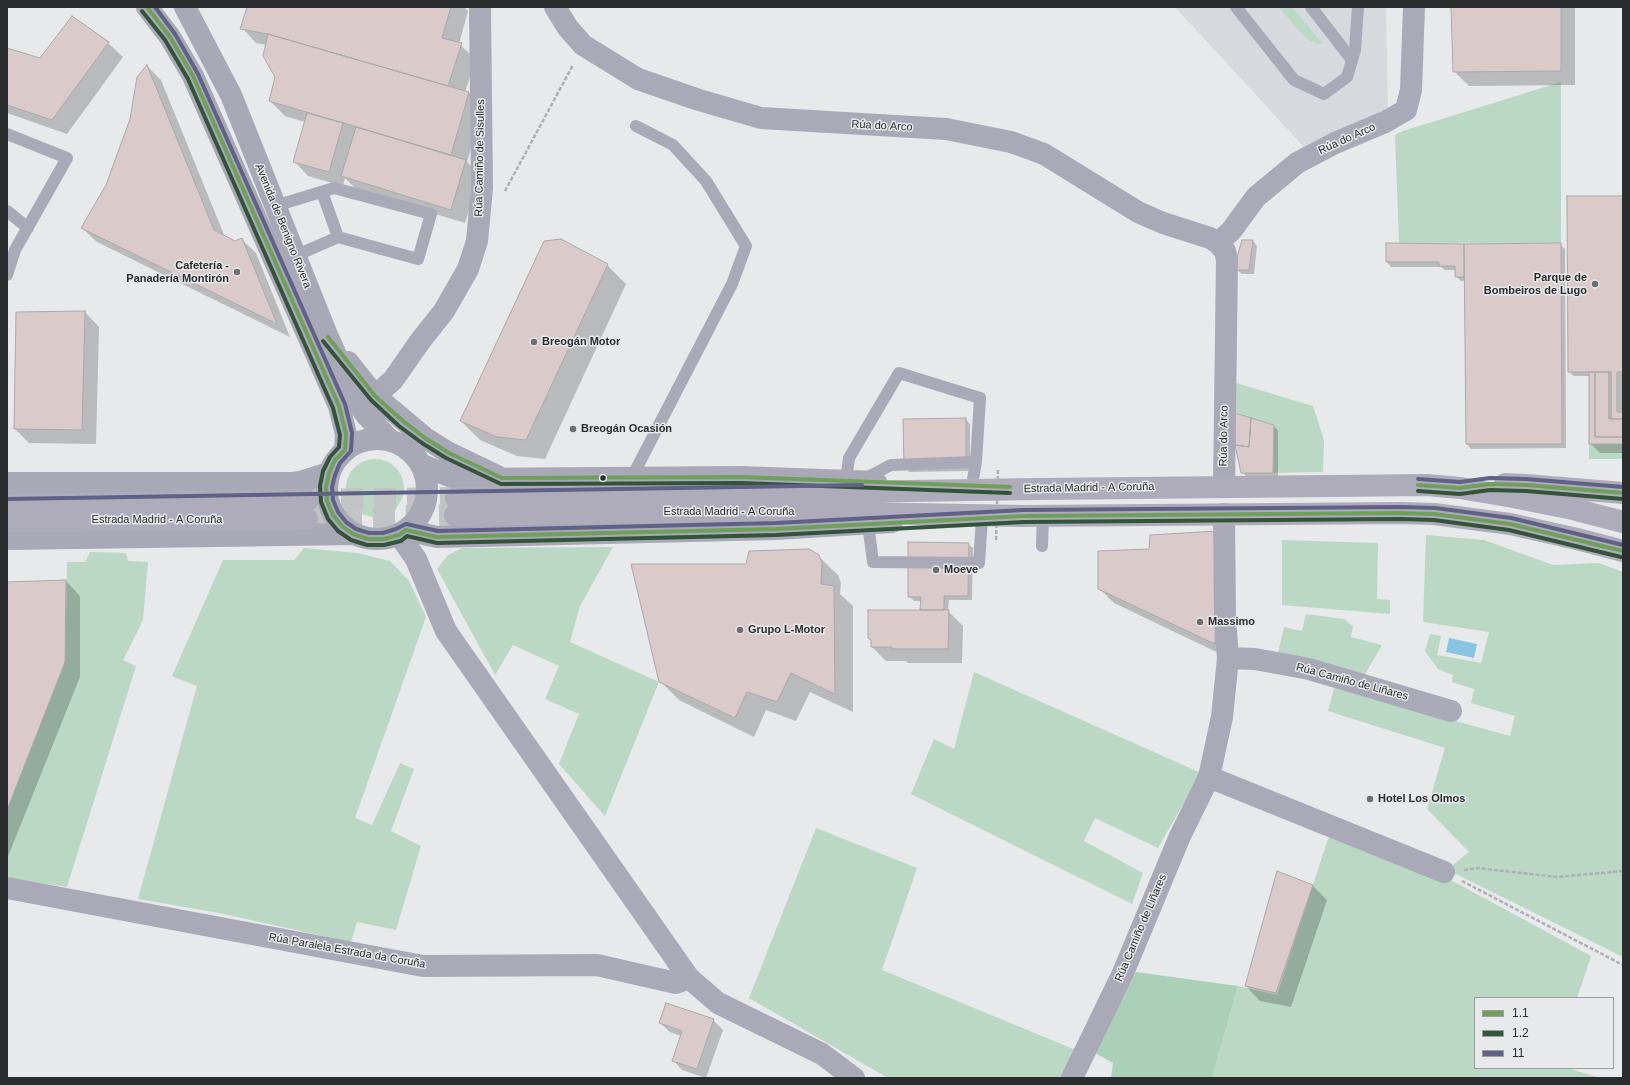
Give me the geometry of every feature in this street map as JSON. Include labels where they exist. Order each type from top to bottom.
[{"type":"highway","points":[[1460,488],[1490,484],[1526,485],[1623,493]]},
{"type":"highway","name":"Estrada Madrid - A Coruña","points":[[1623,522],[1573,509],[1460,488],[1427,485],[1038,489],[455,506],[1034,516],[1434,514],[1510,524],[1577,538],[1623,551]]},
{"type":"highway","name":"Estrada Madrid - A Coruña","points":[[7,505],[307,509],[7,521]]},
{"type":"main road","name":"Avenida de Benigno Rivera","points":[[147,7],[170,37],[193,76],[339,406],[346,434],[345,450]]},
{"type":"main road","name":"Avenida de Benigno Rivera","points":[[185,7],[231,95],[327,335],[357,402],[367,416],[390,440]]},
{"type":"main road","points":[[327,335],[375,396],[403,421],[449,453],[502,478]]},
{"type":"main road","points":[[374,438],[390,440],[403,446],[414,454],[422,466],[427,483],[426,501],[419,517],[402,532],[384,539],[368,539],[354,534],[342,526],[333,515],[328,501],[326,487],[329,473],[335,460],[345,450],[359,442],[374,438]]},
{"type":"main road","points":[[422,466],[452,477],[465,479],[741,477],[972,485],[1038,489]]},
{"type":"main road","points":[[7,483],[292,483],[329,473]]},
{"type":"main road","points":[[402,532],[437,537],[776,529],[1034,516]]},
{"type":"main road","points":[[7,539],[354,534]]},
{"type":"street","name":"Rúa Camiño de Sisulles","points":[[375,396],[393,380],[420,340],[444,311],[468,268],[477,241],[482,188],[480,7]]},
{"type":"street","name":"Rúa do Arco","points":[[555,7],[568,28],[583,45],[638,79],[699,100],[761,118],[946,129],[1011,142],[1044,154],[1138,212],[1163,223],[1210,238],[1218,243],[1225,251],[1227,260],[1224,487]]},
{"type":"street","name":"Rúa do Arco","points":[[1218,243],[1231,231],[1256,197],[1297,163],[1334,143],[1385,122],[1406,110],[1411,90],[1414,7]]},
{"type":"street","name":"Rúa Camiño de Liñares","points":[[1072,1078],[1122,973],[1180,836],[1209,777],[1222,717],[1228,658],[1224,618],[1224,514]]},
{"type":"street","points":[[402,532],[416,559],[446,631],[688,978],[718,1003],[822,1054],[854,1078]]},
{"type":"street","name":"Rúa Camiño de Liñares","points":[[1228,658],[1255,659],[1309,669],[1451,711]]},
{"type":"street","points":[[1209,777],[1444,872]]},
{"type":"street","name":"Rúa Paralela Estrada da Coruña","points":[[7,888],[423,966],[597,965],[676,983],[688,978]]},
{"type":"lane","points":[[1236,7],[1294,80],[1324,94],[1347,77],[1355,50],[1358,7]]},
{"type":"lane","points":[[1311,7],[1352,60]]},
{"type":"lane","points":[[632,477],[732,284],[746,246],[706,181],[673,145],[636,126]]},
{"type":"lane","points":[[7,134],[67,158],[15,250],[7,275]]},
{"type":"lane","points":[[275,206],[334,188],[431,214],[418,260],[338,237],[295,256]]},
{"type":"lane","points":[[322,192],[338,237]]},
{"type":"lane","points":[[7,211],[28,228]]},
{"type":"lane","points":[[972,485],[976,462],[980,398],[899,373],[849,458],[853,481],[891,465],[976,462]]},
{"type":"lane","points":[[1034,516],[1042,546]]},
{"type":"lane","points":[[868,524],[873,562],[979,563],[982,518]]},
{"type":"path","points":[[504,193],[583,45]]},
{"type":"path","points":[[996,540],[998,469]]},
{"type":"path","points":[[1444,872],[1477,868],[1557,877],[1623,871]]},
{"type":"path","points":[[1444,872],[1623,965]]},
{"type":"shaded area","points":[[1175,7],[1386,7],[1388,110],[1360,121],[1304,147]]},
{"type":"green space","points":[[1279,7],[1292,7],[1322,43],[1318,44],[1309,40],[1300,32]]},
{"type":"green space","points":[[1561,82],[1561,243],[1399,243],[1395,135],[1403,131]]},
{"type":"green space","points":[[1236,383],[1313,406],[1324,440],[1323,472],[1273,473],[1274,425],[1235,413]]},
{"type":"green space","points":[[1589,444],[1623,444],[1623,459],[1589,459]]},
{"type":"green space","points":[[375,459],[391,464],[399,472],[404,488],[399,504],[391,512],[375,517],[359,512],[351,504],[346,488],[351,472],[359,464]]},
{"type":"green space","points":[[1426,535],[1484,540],[1553,565],[1599,563],[1623,572],[1623,957],[1456,874],[1451,869],[1453,865],[1469,852],[1427,809],[1445,748],[1328,711],[1335,685],[1510,736],[1515,716],[1471,703],[1474,689],[1452,682],[1453,675],[1438,669],[1425,651],[1430,634],[1441,636],[1437,655],[1481,663],[1489,632],[1423,622]]},
{"type":"green space","points":[[1282,540],[1378,543],[1377,599],[1390,600],[1390,614],[1282,605]]},
{"type":"green space","points":[[613,547],[580,606],[570,642],[659,682],[605,816],[559,764],[579,714],[545,699],[559,666],[513,645],[495,675],[437,569],[448,555],[462,548]]},
{"type":"green space","points":[[304,548],[357,553],[390,561],[409,581],[426,617],[355,818],[372,825],[400,763],[414,769],[391,831],[421,846],[396,930],[357,922],[351,942],[214,912],[138,899],[197,686],[172,676],[223,560],[294,560]]},
{"type":"green space","points":[[90,552],[126,553],[128,561],[148,562],[143,620],[123,660],[136,666],[67,887],[11,879],[7,875],[7,810],[65,662],[67,562],[85,562]]},
{"type":"green space","points":[[1306,614],[1344,619],[1353,626],[1351,637],[1382,645],[1364,676],[1277,657],[1284,627],[1302,631]]},
{"type":"green space","points":[[974,672],[1201,773],[1158,848],[1095,818],[1084,841],[1143,873],[1132,904],[911,794],[934,739],[954,749]]},
{"type":"green space","points":[[816,828],[917,868],[882,970],[1076,1050],[1065,1078],[888,1078],[749,998]]},
{"type":"green space","points":[[1329,836],[1449,879],[1591,956],[1577,997],[1474,997],[1474,1069],[1570,1069],[1601,1078],[1212,1078],[1238,986],[1277,995]]},
{"type":"green space","points":[[1136,972],[1238,986],[1212,1078],[1111,1078],[1113,1063],[1095,1053]]},
{"type":"water","points":[[1449,638],[1477,644],[1474,658],[1446,652]]},
{"type":"building","points":[[247,7],[451,7],[442,38],[462,43],[448,86],[268,34],[240,29]]},
{"type":"building","points":[[1451,7],[1561,7],[1561,71],[1453,72]]},
{"type":"building","points":[[72,16],[109,42],[52,120],[7,105],[7,48],[40,58]]},
{"type":"building","points":[[268,34],[469,92],[451,155],[269,101],[275,77],[263,56]]},
{"type":"building","points":[[147,65],[214,230],[235,241],[242,238],[277,324],[81,228],[106,185],[130,119],[137,77]]},
{"type":"building","points":[[307,113],[343,123],[329,172],[293,162]]},
{"type":"building","points":[[356,127],[466,160],[451,210],[341,176]]},
{"type":"building","name":"Parque de Bombeiros de Lugo","points":[[1567,196],[1623,196],[1623,372],[1617,372],[1617,412],[1623,412],[1623,419],[1611,419],[1611,372],[1568,372]]},
{"type":"building","name":"Breogán Motor","points":[[561,239],[608,264],[526,440],[497,437],[460,421],[544,241]]},
{"type":"building","points":[[1242,240],[1253,240],[1249,270],[1236,270],[1237,257]]},
{"type":"building","points":[[1386,243],[1464,244],[1464,277],[1455,277],[1455,266],[1439,266],[1439,262],[1386,262]]},
{"type":"building","points":[[1561,243],[1562,444],[1466,444],[1464,244]]},
{"type":"building","points":[[85,311],[82,430],[14,429],[16,312]]},
{"type":"building","points":[[1589,372],[1595,372],[1595,437],[1623,437],[1623,444],[1589,444]]},
{"type":"building","points":[[1595,372],[1609,372],[1609,419],[1623,419],[1623,437],[1595,437]]},
{"type":"building","points":[[1609,372],[1611,372],[1611,419],[1609,419]]},
{"type":"building","points":[[1235,413],[1251,418],[1249,447],[1235,445]]},
{"type":"building","points":[[966,418],[966,467],[904,468],[903,419]]},
{"type":"building","points":[[1251,418],[1274,425],[1273,473],[1241,473],[1235,445],[1249,447]]},
{"type":"building","points":[[1217,531],[1215,644],[1098,589],[1098,551],[1149,549],[1150,535]]},
{"type":"building","points":[[908,542],[969,543],[968,596],[944,596],[944,610],[920,610],[921,597],[908,597]]},
{"type":"building","name":"Grupo L-Motor","points":[[809,549],[819,555],[822,563],[821,584],[834,586],[835,694],[791,673],[777,702],[747,692],[735,718],[659,682],[631,564],[746,564],[749,551]]},
{"type":"building","points":[[66,580],[65,662],[7,810],[7,582]]},
{"type":"building","points":[[868,610],[949,610],[948,649],[892,649],[892,647],[871,647],[871,640],[868,638]]},
{"type":"building","points":[[1277,871],[1313,885],[1276,993],[1245,986]]},
{"type":"building","points":[[666,1003],[714,1019],[697,1069],[672,1061],[682,1031],[659,1023]]},
{"type":"tunnel","points":[[308,500],[456,498]]},
{"type":"tunnel","points":[[307,519],[455,515]]},
{"type":"transit line","name":"1.1","points":[[147,7],[170,37],[193,76],[339,406],[346,434],[345,450],[335,460],[329,473],[326,487],[327,501],[333,515],[342,526],[353,534],[368,539],[384,539],[399,535],[406,530],[437,537],[776,529],[1024,516],[1401,513],[1434,514],[1510,524],[1623,551]]},
{"type":"transit line","name":"11","points":[[155,7],[175,34],[198,74],[345,404],[352,433],[351,451],[340,463],[335,475],[332,487],[333,500],[338,512],[346,522],[356,529],[369,533],[383,533],[406,524],[438,531],[776,523],[1024,510],[1401,507],[1435,508],[1511,518],[1623,545]]},
{"type":"transit line","name":"1.2","points":[[142,11],[165,40],[188,79],[333,408],[340,435],[339,447],[330,457],[323,471],[320,486],[321,502],[328,519],[338,531],[351,540],[367,545],[384,545],[401,541],[407,536],[437,543],[776,535],[1024,522],[1401,519],[1434,520],[1509,530],[1621,557]]},
{"type":"transit line","name":"1.1","points":[[328,337],[375,396],[403,421],[425,438],[449,453],[502,478],[741,477],[1010,487]]},
{"type":"transit line","name":"1.2","points":[[323,341],[371,400],[399,426],[446,458],[501,484],[741,483],[1010,493]]},
{"type":"transit line","name":"11","points":[[1418,479],[1460,482],[1490,478],[1526,479],[1623,487]]},
{"type":"transit line","name":"1.1","points":[[1418,485],[1460,488],[1490,484],[1526,485],[1623,493]]},
{"type":"transit line","name":"11","points":[[7,499],[862,485]]},
{"type":"transit line","name":"1.2","points":[[1418,491],[1460,494],[1490,490],[1526,491],[1623,499]]},
{"type":"place","name":"Cafetería - Panadería Montirón","points":[[237,272]]},
{"type":"place","name":"Parque de Bombeiros de Lugo","points":[[1595,284]]},
{"type":"place","name":"Breogán Motor","points":[[534,342]]},
{"type":"place","name":"Breogán Ocasión","points":[[573,429]]},
{"type":"place","name":"Moeve","points":[[936,570]]},
{"type":"place","name":"Massimo","points":[[1200,622]]},
{"type":"place","name":"Grupo L-Motor","points":[[740,630]]},
{"type":"place","name":"Hotel Los Olmos","points":[[1370,799]]}]
